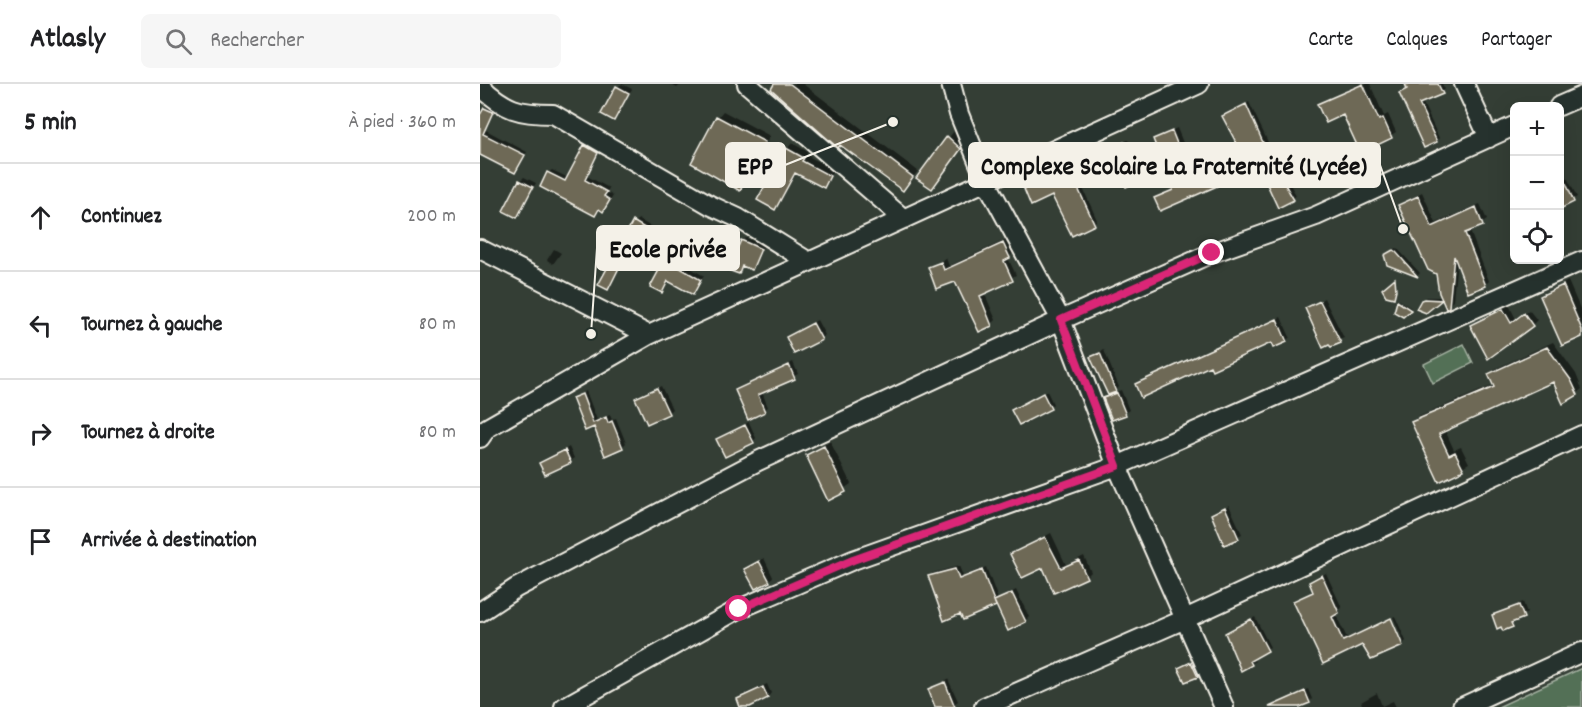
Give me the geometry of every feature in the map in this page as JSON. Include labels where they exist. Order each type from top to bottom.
[{"type":"street","points":[[747,84],[904,219]]},
{"type":"street","points":[[951,84],[958,114],[986,181],[1061,320],[1117,466],[1224,707]]},
{"type":"street","points":[[482,430],[649,335],[1199,84]]},
{"type":"street","points":[[1464,84],[1489,138]]},
{"type":"street","points":[[480,86],[497,103],[523,114],[553,114],[710,205],[738,218],[809,262]]},
{"type":"street","points":[[1564,104],[1582,96]]},
{"type":"street","points":[[480,612],[516,588],[758,461],[1061,320],[1212,253],[1316,216],[1510,128]]},
{"type":"street","points":[[480,249],[649,335]]},
{"type":"street","points":[[564,707],[739,609],[853,560],[1117,466],[1582,261]]},
{"type":"street","points":[[984,707],[1185,619],[1582,435]]},
{"type":"street","points":[[1462,707],[1582,652]]},
{"type":"green space","points":[[1464,344],[1473,363],[1433,383],[1424,364]]},
{"type":"green space","points":[[1582,668],[1582,707],[1498,707]]},
{"type":"building","points":[[774,84],[790,84],[913,177],[903,191],[840,145],[838,148],[771,89]]},
{"type":"building","points":[[1363,84],[1379,120],[1383,118],[1392,138],[1375,146],[1377,150],[1362,156],[1343,115],[1326,123],[1317,104]]},
{"type":"building","points":[[1405,84],[1438,84],[1443,94],[1419,104],[1437,142],[1424,148],[1399,93],[1407,89]]},
{"type":"building","points":[[616,86],[629,93],[614,121],[601,114]]},
{"type":"building","points":[[1246,104],[1265,147],[1237,158],[1233,148],[1238,146],[1222,116]]},
{"type":"building","points":[[484,108],[493,112],[483,134],[525,155],[515,173],[480,155],[480,115]]},
{"type":"building","points":[[716,116],[765,142],[740,191],[691,163]]},
{"type":"building","points":[[1172,131],[1192,181],[1211,173],[1217,186],[1160,211],[1154,198],[1173,190],[1153,139]]},
{"type":"building","points":[[947,136],[961,149],[932,189],[916,178]]},
{"type":"building","points":[[1124,142],[1141,180],[1126,187],[1109,149]]},
{"type":"building","points":[[584,145],[598,153],[585,180],[607,192],[604,196],[610,200],[603,212],[599,209],[595,216],[540,187],[547,172],[565,181]]},
{"type":"building","points":[[786,148],[804,158],[802,161],[830,176],[824,188],[795,173],[775,210],[757,200]]},
{"type":"building","points":[[1273,164],[1294,200],[1278,208],[1261,171]]},
{"type":"building","points":[[1070,171],[1095,225],[1072,236],[1052,196],[1031,206],[1024,189]]},
{"type":"building","points":[[1564,178],[1574,202],[1564,207]]},
{"type":"building","points":[[519,180],[533,187],[517,218],[503,211]]},
{"type":"building","points":[[1418,196],[1432,227],[1476,207],[1483,226],[1465,233],[1486,286],[1468,293],[1454,256],[1449,307],[1446,309],[1439,293],[1436,274],[1428,270],[1398,205]]},
{"type":"building","points":[[633,221],[656,235],[648,247],[638,241],[628,260],[624,258],[608,290],[598,285]]},
{"type":"building","points":[[741,240],[761,249],[752,270],[742,266],[739,274],[728,270]]},
{"type":"building","points":[[1003,243],[1010,258],[1004,261],[1013,281],[980,296],[992,326],[979,332],[955,282],[936,289],[928,267],[941,262],[944,270]]},
{"type":"building","points":[[1393,250],[1418,277],[1387,265],[1384,255]]},
{"type":"building","points":[[665,259],[701,280],[693,295],[668,281],[662,293],[650,287]]},
{"type":"building","points":[[1395,278],[1394,298],[1386,296],[1382,289]]},
{"type":"building","points":[[1563,285],[1582,330],[1582,337],[1562,346],[1540,296]]},
{"type":"building","points":[[1421,300],[1442,300],[1426,313],[1416,309]]},
{"type":"building","points":[[1320,301],[1341,343],[1331,347],[1329,345],[1323,348],[1305,308]]},
{"type":"building","points":[[1397,301],[1411,310],[1403,317],[1394,312]]},
{"type":"building","points":[[1503,309],[1511,323],[1524,313],[1533,326],[1488,359],[1470,325]]},
{"type":"building","points":[[1277,319],[1287,342],[1273,348],[1271,343],[1212,370],[1210,366],[1141,398],[1135,384]]},
{"type":"building","points":[[813,323],[822,340],[794,354],[786,337]]},
{"type":"building","points":[[1547,347],[1571,380],[1578,395],[1563,404],[1553,382],[1439,434],[1449,455],[1455,452],[1464,470],[1439,482],[1411,422],[1494,387],[1488,374]]},
{"type":"building","points":[[1100,353],[1116,392],[1108,395],[1090,357]]},
{"type":"building","points":[[789,365],[795,379],[758,395],[765,412],[748,420],[735,390]]},
{"type":"building","points":[[657,388],[669,414],[647,424],[635,398]]},
{"type":"building","points":[[1043,393],[1051,409],[1019,425],[1011,410]]},
{"type":"building","points":[[1117,393],[1126,415],[1112,420],[1103,398]]},
{"type":"building","points":[[582,394],[593,423],[606,417],[608,423],[612,421],[623,448],[605,456],[594,427],[585,431],[572,398]]},
{"type":"building","points":[[745,425],[754,443],[725,457],[716,439]]},
{"type":"building","points":[[824,446],[846,492],[828,501],[806,455]]},
{"type":"building","points":[[565,450],[571,463],[545,475],[539,463]]},
{"type":"building","points":[[1225,507],[1239,539],[1224,545],[1211,514]]},
{"type":"building","points":[[1045,537],[1061,568],[1079,560],[1087,578],[1054,593],[1043,568],[1022,578],[1010,554]]},
{"type":"building","points":[[759,561],[770,582],[755,589],[744,569]]},
{"type":"building","points":[[955,569],[959,579],[982,570],[996,606],[963,620],[960,614],[944,621],[928,576]]},
{"type":"building","points":[[1322,575],[1339,613],[1332,617],[1343,641],[1391,618],[1403,646],[1371,660],[1362,645],[1323,664],[1293,601],[1313,592],[1309,582]]},
{"type":"building","points":[[1012,593],[1026,622],[1008,631],[994,601]]},
{"type":"building","points":[[1519,605],[1524,618],[1511,623],[1513,627],[1503,631],[1501,627],[1497,629],[1492,615]]},
{"type":"building","points":[[1251,619],[1268,651],[1250,661],[1252,665],[1241,671],[1225,633]]},
{"type":"building","points":[[1191,662],[1198,677],[1185,682],[1178,668]]},
{"type":"building","points":[[945,682],[955,707],[935,707],[928,689]]},
{"type":"building","points":[[763,687],[768,698],[750,707],[740,707],[737,699]]},
{"type":"building","points":[[1305,691],[1310,703],[1300,707],[1269,707]]},
{"type":"place","name":"EPP","points":[[893,122]]},
{"type":"place","name":"Complexe Scolaire La Fraternité (Lycée)","points":[[1403,229]]},
{"type":"place","name":"Ecole privée","points":[[591,334]]},
{"type":"route","points":[[739,609],[853,560],[1117,466],[1061,320],[1212,253]]}]
